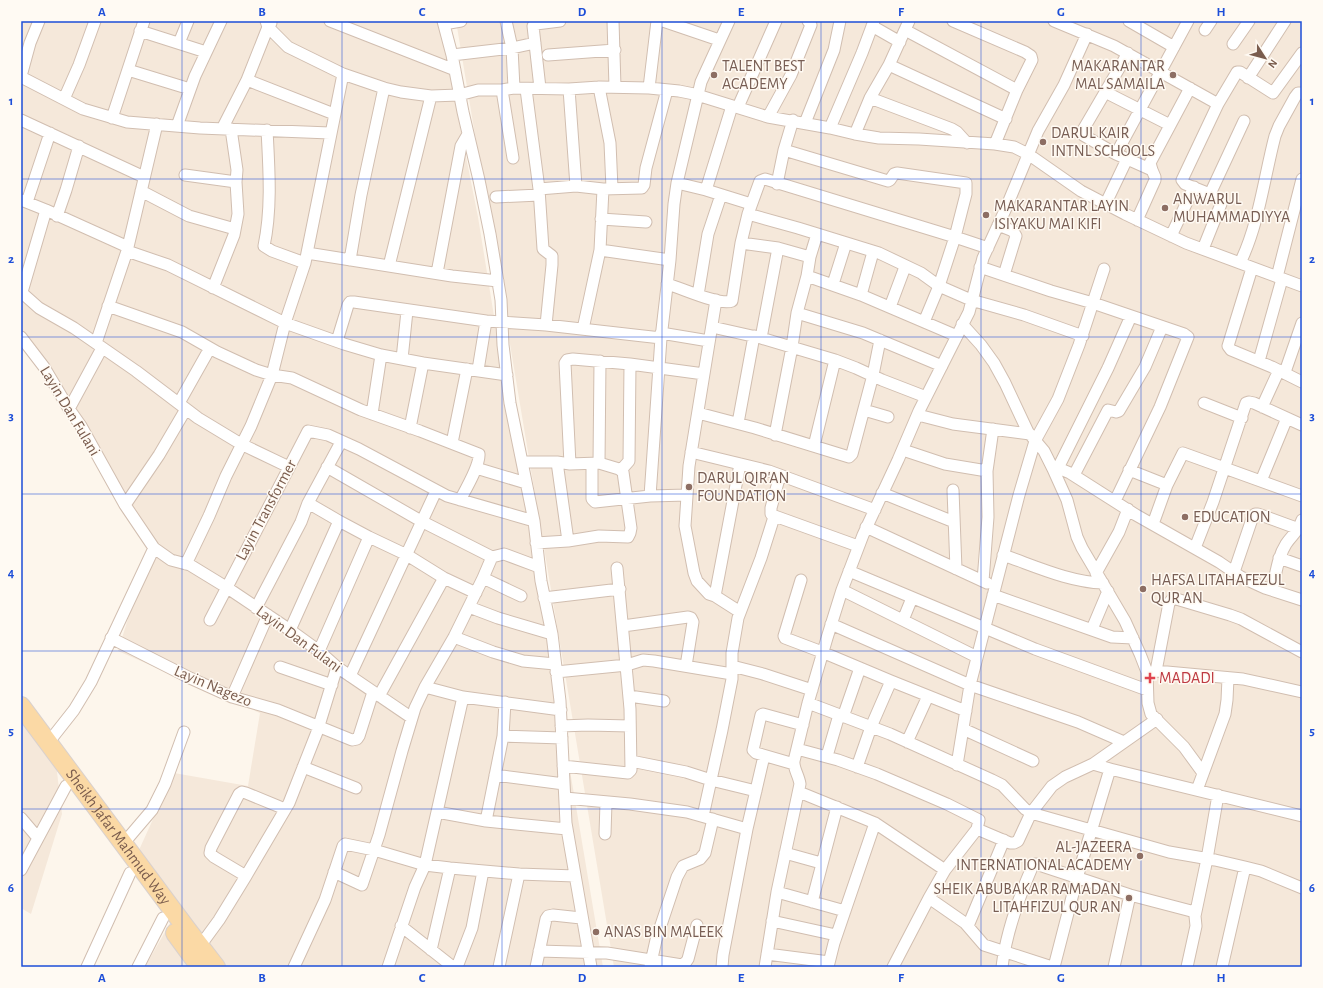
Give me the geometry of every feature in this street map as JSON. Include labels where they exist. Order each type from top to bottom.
[{"type":"main road","name":"Sheikh Jafar Mahmud Way","points":[[21,706],[200,946],[203,966]]},
{"type":"main road","name":"Sheikh Jafar Mahmud Way","points":[[21,725],[163,918],[203,966]]},
{"type":"street","points":[[39,21],[26,42],[21,77],[83,109],[127,122],[226,129],[330,133]]},
{"type":"street","points":[[64,99],[79,65],[95,21]]},
{"type":"street","points":[[179,43],[188,21]]},
{"type":"street","points":[[177,126],[190,89],[221,21]]},
{"type":"street","points":[[330,21],[455,70]]},
{"type":"street","points":[[461,21],[443,23],[452,55],[482,195],[501,300],[510,403],[534,521],[539,567],[552,634],[561,710],[567,829],[581,918],[591,967]]},
{"type":"street","points":[[506,21],[512,48],[514,88]]},
{"type":"street","points":[[540,88],[534,25],[560,21]]},
{"type":"street","points":[[613,21],[615,87]]},
{"type":"street","points":[[649,88],[657,21]]},
{"type":"street","points":[[663,21],[720,40]]},
{"type":"street","points":[[650,496],[661,335],[677,184],[698,95],[705,72],[729,21]]},
{"type":"street","points":[[706,190],[735,107],[776,21]]},
{"type":"street","points":[[768,117],[797,62],[811,25],[808,21]]},
{"type":"street","points":[[805,123],[834,50],[840,21]]},
{"type":"street","points":[[953,21],[1031,56],[1032,60],[1017,90],[995,144]]},
{"type":"street","points":[[1054,21],[1128,53],[1218,104]]},
{"type":"street","points":[[1130,21],[1174,47]]},
{"type":"street","points":[[1116,154],[1188,21]]},
{"type":"street","points":[[1233,44],[1249,21]]},
{"type":"street","points":[[1248,78],[1285,21]]},
{"type":"street","points":[[213,288],[229,249],[238,214],[235,148],[226,129],[269,23],[288,47],[343,74],[384,88],[432,96],[460,95],[478,90],[502,90],[514,88],[649,88],[679,91],[698,95],[768,117],[793,120],[879,138],[995,144],[1014,147],[1028,154],[1081,191],[1137,220],[1203,249],[1302,286]]},
{"type":"street","points":[[830,128],[873,24],[900,42]]},
{"type":"street","points":[[112,118],[142,26],[179,43],[206,52]]},
{"type":"street","points":[[855,134],[870,98],[889,65],[907,26],[1017,90]]},
{"type":"street","points":[[765,967],[777,892],[799,792],[799,776],[794,764],[797,749],[822,652],[842,590],[866,527],[903,450],[926,397],[969,312],[980,267],[1038,131],[1069,75],[1087,34]]},
{"type":"street","points":[[452,55],[512,48],[535,43]]},
{"type":"street","points":[[548,55],[615,50]]},
{"type":"street","points":[[1128,53],[1082,132],[1083,135],[1116,154],[1152,170]]},
{"type":"street","points":[[1203,249],[1221,204],[1218,199],[1210,194],[1185,184],[1182,180],[1218,104],[1238,72],[1273,93],[1302,54]]},
{"type":"street","points":[[889,65],[1006,119]]},
{"type":"street","points":[[128,70],[190,89]]},
{"type":"street","points":[[186,564],[241,444],[251,426],[272,375],[285,323],[306,258],[343,74]]},
{"type":"street","points":[[246,80],[334,114]]},
{"type":"street","points":[[583,329],[600,250],[601,219],[608,189],[610,143],[599,87]]},
{"type":"street","points":[[350,260],[361,196],[384,88]]},
{"type":"street","points":[[1137,220],[1156,177],[1150,163],[1190,88]]},
{"type":"street","points":[[526,89],[539,192],[544,249],[552,256],[546,325]]},
{"type":"street","points":[[569,89],[576,186]]},
{"type":"street","points":[[502,90],[513,158]]},
{"type":"street","points":[[496,197],[576,186],[608,189],[639,189],[644,185],[646,168],[667,90]]},
{"type":"street","points":[[1105,92],[1170,125]]},
{"type":"street","points":[[1240,263],[1247,247],[1256,216],[1275,136],[1298,93],[1302,93]]},
{"type":"street","points":[[389,266],[432,96]]},
{"type":"street","points":[[870,98],[952,129],[957,132],[967,143]]},
{"type":"street","points":[[21,120],[50,132],[144,177]]},
{"type":"street","points":[[777,184],[784,150],[793,120]]},
{"type":"street","points":[[1210,194],[1244,121]]},
{"type":"street","points":[[70,409],[99,346],[108,306],[127,249],[157,124]]},
{"type":"street","points":[[267,130],[269,196],[267,234],[264,246],[272,251],[306,258],[350,260],[498,281]]},
{"type":"street","points":[[50,132],[24,201],[127,249],[168,265],[285,323],[382,356],[507,375]]},
{"type":"street","points":[[437,273],[461,146],[468,134]]},
{"type":"street","points":[[57,216],[78,146]]},
{"type":"street","points":[[784,150],[888,181],[894,174],[897,173],[966,183],[966,194],[955,237],[939,286],[924,322]]},
{"type":"street","points":[[1106,204],[1127,159]]},
{"type":"street","points":[[184,175],[236,182]]},
{"type":"street","points":[[1259,361],[1280,278],[1302,179]]},
{"type":"street","points":[[667,284],[716,300],[728,302],[732,301],[741,243],[749,210],[762,180],[770,180],[777,184],[988,248]]},
{"type":"street","points":[[677,184],[706,190],[721,195],[749,210],[798,228],[879,253],[905,267],[921,273],[939,286],[971,300],[1024,315],[1082,336]]},
{"type":"street","points":[[1171,236],[1194,187]]},
{"type":"street","points":[[141,191],[189,216],[235,229]]},
{"type":"street","points":[[698,295],[704,267],[708,234],[721,195]]},
{"type":"street","points":[[46,210],[21,292],[39,308],[74,328],[198,418],[241,444],[289,467]]},
{"type":"street","points":[[601,219],[646,222]]},
{"type":"street","points":[[998,225],[1013,231],[1016,236],[1004,275]]},
{"type":"street","points":[[775,435],[797,313],[816,234]]},
{"type":"street","points":[[741,243],[778,248],[810,258]]},
{"type":"street","points":[[833,284],[846,243]]},
{"type":"street","points":[[738,423],[778,248]]},
{"type":"street","points":[[600,250],[670,260]]},
{"type":"street","points":[[862,295],[874,252]]},
{"type":"street","points":[[890,307],[905,267]]},
{"type":"street","points":[[980,267],[1093,303],[1184,334],[1188,337],[1160,407],[1115,501]]},
{"type":"street","points":[[1252,268],[1228,346],[1231,350],[1282,371],[1302,382]]},
{"type":"street","points":[[957,765],[970,685],[1033,437],[1058,399],[1082,336],[1104,269]]},
{"type":"street","points":[[807,276],[862,295],[957,336]]},
{"type":"street","points":[[716,300],[691,452],[685,526],[694,573],[697,581],[705,590],[740,612]]},
{"type":"street","points":[[337,341],[350,302],[486,322],[546,325],[661,335],[709,341]]},
{"type":"street","points":[[108,306],[182,332],[238,362],[272,375],[292,378],[339,401],[479,454],[476,468],[460,500]]},
{"type":"street","points":[[402,359],[407,311]]},
{"type":"street","points":[[797,313],[854,330],[942,366]]},
{"type":"street","points":[[1054,466],[1108,368],[1131,316]]},
{"type":"street","points":[[452,443],[486,322]]},
{"type":"street","points":[[1262,407],[1282,371],[1302,323]]},
{"type":"street","points":[[962,324],[981,345],[994,363],[1033,437],[1054,466],[1067,500],[1077,538],[1096,573],[1106,587],[1140,654],[1152,672]]},
{"type":"street","points":[[712,327],[758,337],[835,360],[926,397]]},
{"type":"street","points":[[1074,475],[1108,410],[1116,412],[1119,411],[1140,376],[1162,327]]},
{"type":"street","name":"Layin Dan Fulani","points":[[21,337],[44,367],[94,447],[107,475],[125,505],[154,548],[171,560],[190,565],[226,587],[290,630],[319,651],[337,667],[412,718]]},
{"type":"street","points":[[698,413],[738,423],[849,457],[851,456],[864,410],[880,340]]},
{"type":"street","points":[[125,505],[159,455],[210,348]]},
{"type":"street","points":[[372,414],[382,356]]},
{"type":"street","points":[[570,464],[565,364],[567,360],[573,359],[630,364],[704,374]]},
{"type":"street","points":[[814,446],[835,360]]},
{"type":"street","points":[[600,361],[593,501],[650,496],[687,495]]},
{"type":"street","points":[[410,428],[423,363]]},
{"type":"street","points":[[621,470],[629,461],[630,364]]},
{"type":"street","points":[[1195,548],[1213,502],[1247,402],[1254,403],[1302,425]]},
{"type":"street","points":[[1204,404],[1242,418]]},
{"type":"street","points":[[864,410],[888,417]]},
{"type":"street","points":[[918,414],[953,424],[993,429],[1033,437]]},
{"type":"street","points":[[1261,481],[1287,418]]},
{"type":"street","points":[[983,581],[988,517],[987,471],[993,429]]},
{"type":"street","name":"Layin Transformer","points":[[210,620],[308,431],[328,435],[341,442]]},
{"type":"street","points":[[256,608],[301,522],[308,503],[341,442],[359,449],[447,496],[534,521]]},
{"type":"street","points":[[903,450],[945,464],[987,471]]},
{"type":"street","points":[[691,452],[780,475],[875,510]]},
{"type":"street","points":[[1153,524],[1167,485],[1183,453],[1302,496]]},
{"type":"street","points":[[522,462],[557,462],[570,464],[595,463],[621,470],[623,472],[631,528],[628,537],[599,536],[568,541],[536,543]]},
{"type":"street","points":[[557,462],[568,541]]},
{"type":"street","points":[[715,596],[740,464]]},
{"type":"street","points":[[1054,466],[1074,475],[1241,577],[1272,590],[1302,600]]},
{"type":"street","points":[[327,467],[421,521],[492,557],[504,554],[539,567]]},
{"type":"street","points":[[476,468],[526,483]]},
{"type":"street","points":[[1129,470],[1167,485]]},
{"type":"street","points":[[780,475],[771,508],[771,514],[774,517],[858,546]]},
{"type":"street","points":[[953,490],[956,569]]},
{"type":"street","points":[[350,676],[436,491]]},
{"type":"street","points":[[882,493],[954,522]]},
{"type":"street","points":[[308,503],[369,537],[407,555],[444,578],[476,594]]},
{"type":"street","points":[[1096,573],[1119,532],[1128,509]]},
{"type":"street","points":[[1234,572],[1255,514],[1300,529],[1286,545],[1279,558],[1272,590]]},
{"type":"street","points":[[651,963],[656,940],[677,877],[683,866],[700,859],[705,852],[711,780],[722,730],[732,670],[732,652],[740,612],[761,558],[774,517]]},
{"type":"street","points":[[290,630],[339,521]]},
{"type":"street","points":[[866,527],[983,581],[994,591],[1112,637],[1133,638]]},
{"type":"street","points":[[319,651],[369,537]]},
{"type":"street","points":[[48,743],[78,705],[91,682],[154,548]]},
{"type":"street","points":[[1003,555],[1068,577],[1106,587]]},
{"type":"street","points":[[334,872],[362,885],[374,850],[412,718],[425,687],[454,637],[476,594],[492,557]]},
{"type":"street","points":[[1279,558],[1302,566]]},
{"type":"street","points":[[563,766],[628,773],[631,770],[630,709],[618,568]]},
{"type":"street","points":[[849,571],[984,629],[1147,690]]},
{"type":"street","points":[[376,694],[444,578]]},
{"type":"street","points":[[483,578],[521,596]]},
{"type":"street","points":[[801,580],[784,636],[786,639],[822,652],[966,711]]},
{"type":"street","points":[[1092,629],[1106,587]]},
{"type":"street","points":[[544,598],[620,589]]},
{"type":"street","points":[[842,590],[977,657]]},
{"type":"street","points":[[903,620],[912,598]]},
{"type":"street","points":[[1203,773],[1184,747],[1151,714],[1148,703],[1147,690],[1169,603],[1172,598],[1241,619],[1302,652]]},
{"type":"street","points":[[469,607],[510,622],[552,634]]},
{"type":"street","points":[[232,697],[268,615]]},
{"type":"street","points":[[623,626],[688,617],[691,618],[693,622],[686,666]]},
{"type":"street","points":[[831,624],[970,685],[1078,722],[1124,742]]},
{"type":"street","points":[[454,637],[493,652],[523,661],[556,668],[626,665],[643,660],[763,674],[812,690]]},
{"type":"street","name":"Layin Nagezo","points":[[112,638],[190,678],[232,697],[278,710],[352,740],[357,739],[376,694]]},
{"type":"street","points":[[280,667],[332,686]]},
{"type":"street","points":[[200,946],[219,920],[286,809],[319,726],[337,667]]},
{"type":"street","points":[[827,756],[860,668]]},
{"type":"street","points":[[1152,672],[1243,679],[1302,692]]},
{"type":"street","points":[[1197,790],[1225,714],[1228,678]]},
{"type":"street","points":[[857,767],[871,727],[891,681]]},
{"type":"street","points":[[425,687],[463,697],[561,710]]},
{"type":"street","points":[[629,696],[664,701]]},
{"type":"street","points":[[907,742],[928,696]]},
{"type":"street","points":[[388,967],[415,887],[425,865],[463,697]]},
{"type":"street","points":[[486,821],[503,736],[505,702]]},
{"type":"street","points":[[808,703],[907,742],[1002,785],[1024,809],[1032,813],[1169,852],[1207,858],[1245,867],[1302,888]]},
{"type":"street","points":[[794,764],[756,754],[753,750],[761,715],[803,725]]},
{"type":"street","points":[[977,829],[1014,843],[1018,841],[1032,813],[1052,786],[1065,777],[1094,764],[1157,719]]},
{"type":"street","points":[[562,726],[630,726]]},
{"type":"street","points":[[963,729],[1033,761]]},
{"type":"street","points":[[123,844],[152,810],[165,784],[184,732]]},
{"type":"street","points":[[503,736],[562,738]]},
{"type":"street","points":[[797,749],[827,756],[891,780],[978,819],[979,822],[977,829],[945,870],[893,967]]},
{"type":"street","points":[[722,967],[747,829],[764,756]]},
{"type":"street","points":[[631,761],[686,772],[756,791]]},
{"type":"street","points":[[1094,764],[1302,816]]},
{"type":"street","points":[[303,767],[356,788]]},
{"type":"street","points":[[929,898],[968,926],[984,945],[1053,967],[1091,829],[1110,769]]},
{"type":"street","points":[[495,775],[564,784]]},
{"type":"street","points":[[21,870],[66,786]]},
{"type":"street","points":[[246,876],[214,858],[210,853],[211,848],[239,794],[242,792],[246,793],[286,809]]},
{"type":"street","points":[[799,792],[875,823],[945,870]]},
{"type":"street","points":[[1187,967],[1196,926],[1196,912],[1218,795]]},
{"type":"street","points":[[565,798],[687,812],[747,829]]},
{"type":"street","points":[[605,834],[606,802]]},
{"type":"street","points":[[812,902],[821,863],[837,807]]},
{"type":"street","points":[[437,812],[486,821],[567,829]]},
{"type":"street","points":[[21,818],[38,838]]},
{"type":"street","points":[[767,954],[829,964],[836,936],[875,823]]},
{"type":"street","points":[[968,926],[1004,840]]},
{"type":"street","points":[[294,967],[325,900],[345,844],[374,850],[425,865],[519,874],[575,876]]},
{"type":"street","points":[[785,853],[821,863]]},
{"type":"street","points":[[1002,967],[1004,951],[1016,910],[1033,865],[1036,864],[1130,895],[1196,912]]},
{"type":"street","points":[[1222,967],[1245,867]]},
{"type":"street","points":[[431,950],[450,868]]},
{"type":"street","points":[[457,967],[472,928],[484,871]]},
{"type":"street","points":[[87,967],[130,873]]},
{"type":"street","points":[[499,967],[519,874]]},
{"type":"street","points":[[777,892],[845,911]]},
{"type":"street","points":[[1114,967],[1130,895]]},
{"type":"street","points":[[536,967],[546,918],[552,915],[581,918]]},
{"type":"street","points":[[138,967],[163,918]]},
{"type":"street","points":[[772,921],[836,936]]},
{"type":"street","points":[[539,951],[607,953],[651,963],[682,965],[686,962],[697,925]]},
{"type":"street","points":[[401,926],[453,967]]},
{"type":"shaded area","points":[[21,21],[439,21],[478,217],[603,967],[145,967],[174,916],[139,850],[174,773],[248,786],[260,713],[118,651],[149,551],[97,452],[21,338]]},
{"type":"shaded area","points":[[456,21],[1302,21],[1302,967],[614,967]]},
{"type":"shaded area","points":[[21,704],[55,755],[62,814],[31,914],[21,908]]},
{"type":"place","name":"TALENT BEST ACADEMY","points":[[714,75]]},
{"type":"place","name":"MAKARANTAR MAL SAMAILA","points":[[1173,75]]},
{"type":"place","name":"DARUL KAIR INTNL SCHOOLS","points":[[1043,142]]},
{"type":"place","name":"ANWARUL MUHAMMADIYYA","points":[[1165,208]]},
{"type":"place","name":"MAKARANTAR LAYIN ISIYAKU MAI KIFI","points":[[986,215]]},
{"type":"place","name":"DARUL QIR'AN FOUNDATION","points":[[689,487]]},
{"type":"place","name":"EDUCATION","points":[[1185,517]]},
{"type":"place","name":"HAFSA LITAHAFEZUL QUR AN","points":[[1143,589]]},
{"type":"place","name":"MADADI","points":[[1150,678]]},
{"type":"place","name":"AL-JAZEERA INTERNATIONAL ACADEMY","points":[[1140,856]]},
{"type":"place","name":"SHEIK ABUBAKAR RAMADAN LITAHFIZUL QUR AN","points":[[1129,898]]},
{"type":"place","name":"ANAS BIN MALEEK","points":[[596,932]]}]
